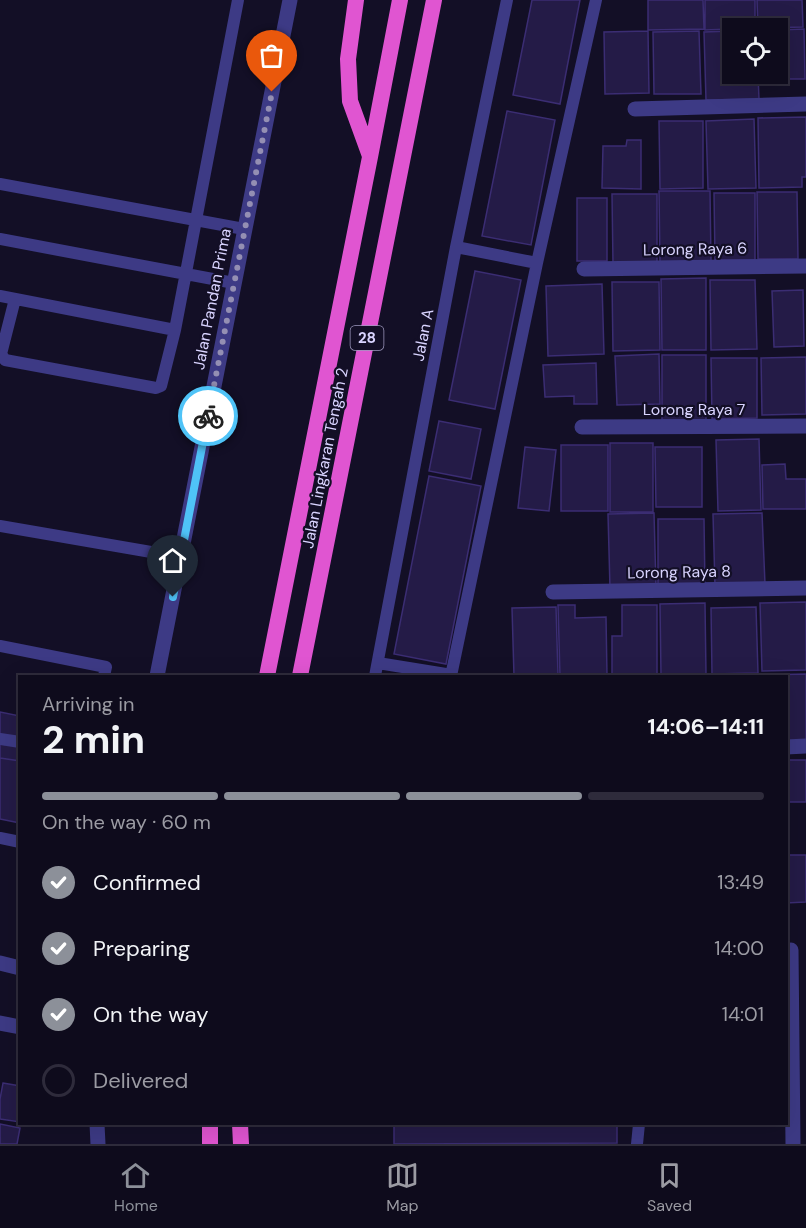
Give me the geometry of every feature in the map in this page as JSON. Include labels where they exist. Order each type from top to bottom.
[{"type":"highway","points":[[356,0],[348,59],[350,101],[370,157]]},
{"type":"highway","name":"Jalan Lingkaran Tengah 2","points":[[267,675],[400,0]]},
{"type":"highway","name":"Jalan Lingkaran Tengah 2","points":[[300,675],[434,0]]},
{"type":"highway","points":[[210,1125],[210,1144]]},
{"type":"highway","points":[[240,1125],[241,1144]]},
{"type":"street","name":"Jalan Pandan Prima","points":[[157,675],[290,0]]},
{"type":"street","points":[[635,108],[806,105]]},
{"type":"street","name":"Lorong Raya 6","points":[[584,269],[806,266]]},
{"type":"street","name":"Lorong Raya 7","points":[[582,427],[806,426]]},
{"type":"street","name":"Lorong Raya 8","points":[[554,592],[806,588]]},
{"type":"street","points":[[788,747],[806,746]]},
{"type":"street","points":[[794,950],[797,1136]]},
{"type":"street","points":[[0,963],[18,968]]},
{"type":"street","points":[[0,1023],[18,1027]]},
{"type":"street","points":[[97,1125],[98,1144]]},
{"type":"lane","points":[[15,299],[1,354],[5,360],[156,388],[161,386],[175,330],[238,0]]},
{"type":"lane","name":"Jalan A","points":[[375,675],[456,247],[507,0]]},
{"type":"lane","points":[[452,675],[537,263],[596,0]]},
{"type":"lane","points":[[0,184],[244,229]]},
{"type":"lane","points":[[0,239],[234,283]]},
{"type":"lane","points":[[456,247],[537,263]]},
{"type":"lane","points":[[0,296],[175,330]]},
{"type":"lane","points":[[0,526],[180,557]]},
{"type":"lane","points":[[0,646],[106,666],[104,675]]},
{"type":"lane","points":[[378,663],[446,675]]},
{"type":"lane","points":[[0,738],[18,742]]},
{"type":"lane","points":[[0,838],[18,842]]},
{"type":"lane","points":[[637,1144],[639,1125]]},
{"type":"building","points":[[532,0],[580,0],[560,104],[513,95]]},
{"type":"building","points":[[648,0],[703,0],[704,29],[648,30]]},
{"type":"building","points":[[705,0],[755,0],[755,18],[722,18],[722,29],[705,30]]},
{"type":"building","points":[[757,0],[802,0],[803,27],[788,27],[788,18],[758,18]]},
{"type":"building","points":[[804,29],[805,79],[788,79],[788,30]]},
{"type":"building","points":[[648,31],[649,93],[605,94],[604,32]]},
{"type":"building","points":[[699,31],[701,94],[654,94],[653,32]]},
{"type":"building","points":[[722,31],[722,84],[758,84],[759,99],[706,100],[704,32]]},
{"type":"building","points":[[507,111],[555,120],[531,245],[482,236]]},
{"type":"building","points":[[806,117],[806,177],[802,177],[802,187],[759,188],[758,118]]},
{"type":"building","points":[[754,119],[756,188],[708,189],[706,121]]},
{"type":"building","points":[[659,121],[703,121],[703,188],[660,189]]},
{"type":"building","points":[[627,140],[641,140],[641,189],[602,188],[603,146],[626,146]]},
{"type":"building","points":[[659,191],[710,191],[711,261],[660,262]]},
{"type":"building","points":[[757,192],[797,192],[798,259],[758,259]]},
{"type":"building","points":[[714,193],[755,193],[755,260],[715,260]]},
{"type":"building","points":[[612,194],[657,194],[657,264],[613,264]]},
{"type":"building","points":[[577,198],[607,198],[607,261],[577,261]]},
{"type":"building","points":[[475,271],[521,280],[495,409],[449,400]]},
{"type":"building","points":[[706,278],[706,350],[662,350],[661,279]]},
{"type":"building","points":[[710,280],[755,280],[757,349],[711,350]]},
{"type":"building","points":[[612,282],[659,282],[660,350],[613,351]]},
{"type":"building","points":[[602,284],[604,354],[548,356],[546,286]]},
{"type":"building","points":[[803,290],[804,346],[774,347],[772,291]]},
{"type":"building","points":[[659,354],[660,404],[617,405],[615,356]]},
{"type":"building","points":[[662,355],[706,355],[706,420],[662,420]]},
{"type":"building","points":[[806,357],[806,414],[762,415],[761,358]]},
{"type":"building","points":[[711,358],[757,358],[757,418],[712,419]]},
{"type":"building","points":[[596,363],[597,404],[574,404],[574,396],[545,397],[543,365]]},
{"type":"building","points":[[439,421],[481,429],[471,479],[429,471]]},
{"type":"building","points":[[759,439],[761,510],[718,511],[716,440]]},
{"type":"building","points":[[610,443],[653,443],[653,512],[610,512]]},
{"type":"building","points":[[561,445],[608,445],[608,511],[561,511]]},
{"type":"building","points":[[525,447],[556,450],[549,511],[518,508]]},
{"type":"building","points":[[655,447],[702,447],[702,507],[656,507]]},
{"type":"building","points":[[785,464],[786,479],[806,479],[806,509],[763,509],[762,465]]},
{"type":"building","points":[[429,476],[481,486],[446,664],[394,654]]},
{"type":"building","points":[[654,513],[656,587],[610,588],[608,514]]},
{"type":"building","points":[[762,513],[765,584],[715,586],[713,514]]},
{"type":"building","points":[[658,519],[704,519],[705,588],[658,588]]},
{"type":"building","points":[[806,602],[806,670],[762,671],[760,603]]},
{"type":"building","points":[[705,603],[706,674],[661,675],[660,604]]},
{"type":"building","points":[[558,605],[575,605],[575,618],[606,617],[607,675],[560,675]]},
{"type":"building","points":[[622,605],[657,605],[657,675],[612,675],[612,636],[622,636]]},
{"type":"building","points":[[556,607],[558,675],[514,675],[512,608]]},
{"type":"building","points":[[756,607],[758,673],[712,674],[711,608]]},
{"type":"building","points":[[806,674],[806,743],[788,744],[788,675],[761,675]]},
{"type":"building","points":[[0,712],[18,716],[18,761],[0,758]]},
{"type":"building","points":[[0,758],[18,761],[18,823],[0,819]]},
{"type":"building","points":[[788,760],[806,760],[806,802],[788,802]]},
{"type":"building","points":[[788,855],[806,855],[806,902],[788,903]]},
{"type":"building","points":[[3,1083],[18,1086],[18,1122],[0,1119]]},
{"type":"building","points":[[0,1124],[20,1128],[17,1144],[0,1144]]},
{"type":"building","points":[[394,1125],[617,1125],[617,1143],[394,1144]]},
{"type":"way so far","points":[[208,416],[272,92]]},
{"type":"route","points":[[173,597],[208,416]]}]
